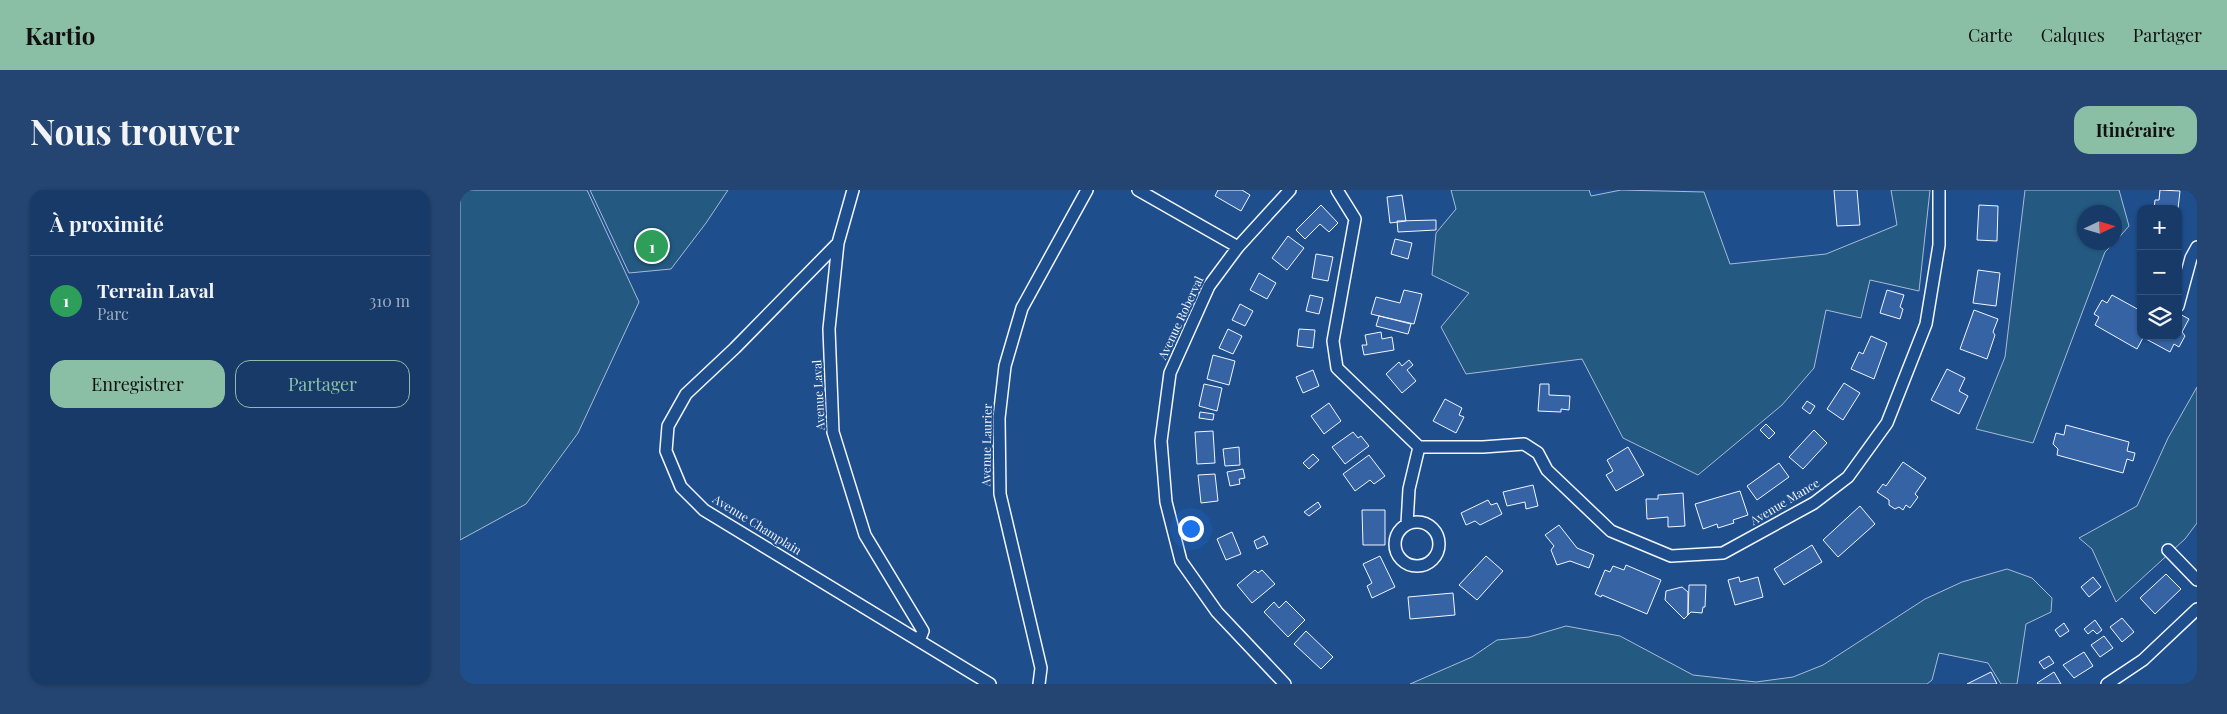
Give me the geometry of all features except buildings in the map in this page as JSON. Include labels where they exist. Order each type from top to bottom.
[{"type":"street","name":"Avenue Laval","points":[[853,190],[838,243],[829,329],[834,432],[865,535],[923,631],[919,640]]},
{"type":"street","name":"Avenue Laurier","points":[[1039,684],[1041,668],[1000,494],[999,418],[1005,366],[1022,308],[1087,190]]},
{"type":"street","points":[[1138,190],[1238,247]]},
{"type":"street","name":"Avenue Roberval","points":[[1285,684],[1217,612],[1181,561],[1166,502],[1161,441],[1170,374],[1209,286],[1238,247],[1290,190]]},
{"type":"street","points":[[1338,190],[1355,219],[1333,340],[1336,368],[1418,447],[1409,488],[1407,524],[1398,533],[1395,540],[1397,553],[1406,564],[1412,566],[1428,564],[1433,561],[1440,545],[1437,532],[1427,523],[1414,522],[1407,524]]},
{"type":"street","name":"Avenue Mance","points":[[1418,447],[1483,447],[1524,444],[1538,453],[1547,470],[1612,531],[1671,556],[1724,553],[1814,503],[1848,477],[1887,423],[1926,324],[1939,245],[1939,190]]},
{"type":"street","name":"Avenue Champlain","points":[[838,243],[735,348],[686,394],[668,426],[666,452],[681,488],[704,510],[990,684]]},
{"type":"street","points":[[2181,295],[2191,258],[2197,247]]},
{"type":"street","points":[[2168,550],[2197,580]]},
{"type":"street","points":[[2107,684],[2143,660],[2197,609]]},
{"type":"shaded area","points":[[460,190],[587,190],[639,302],[578,433],[526,504],[460,540]]},
{"type":"shaded area","points":[[590,190],[728,190],[671,269],[629,273]]},
{"type":"shaded area","points":[[1451,190],[1589,190],[1591,196],[1621,190],[1704,192],[1730,264],[1826,254],[1897,225],[1891,190],[1930,190],[1919,291],[1870,280],[1861,318],[1826,310],[1814,368],[1782,405],[1698,475],[1623,438],[1582,359],[1466,374],[1441,327],[1469,293],[1432,275],[1436,233],[1456,209]]},
{"type":"shaded area","points":[[2025,190],[2119,190],[2129,226],[2122,234],[2122,205],[2077,205],[2077,250],[2107,250],[2033,443],[1976,429],[2005,357]]},
{"type":"shaded area","points":[[2197,387],[2197,523],[2185,539],[2116,602],[2092,549],[2079,538],[2137,506],[2168,438]]},
{"type":"shaded area","points":[[2007,569],[2032,578],[2052,598],[2051,612],[2026,624],[2017,684],[2001,684],[1988,663],[1939,653],[1932,680],[1927,684],[1410,684],[1472,657],[1497,640],[1529,637],[1566,626],[1620,636],[1693,675],[1756,682],[1793,677],[1823,665],[1925,599],[1962,582]]},
{"type":"place","name":"Terrain Laval","points":[[652,246]]}]
